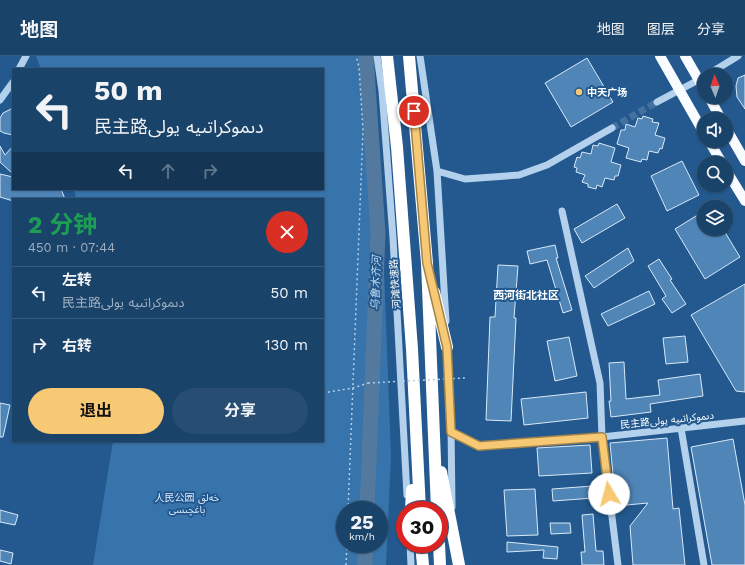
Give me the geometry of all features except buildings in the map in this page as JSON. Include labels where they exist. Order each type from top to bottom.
[{"type":"highway","name":"河滩快速路","points":[[387,56],[398,163],[412,349],[419,501]]},
{"type":"highway","points":[[409,56],[427,263],[437,501]]},
{"type":"highway","points":[[412,56],[412,84]]},
{"type":"highway","points":[[427,263],[447,347]]},
{"type":"highway","points":[[433,432],[459,565]]},
{"type":"highway","points":[[411,501],[416,445]]},
{"type":"highway","points":[[422,553],[423,565]]},
{"type":"highway","points":[[439,553],[440,565]]},
{"type":"main road","points":[[660,56],[697,121]]},
{"type":"main road","points":[[685,56],[697,71]]},
{"type":"main road","points":[[733,140],[745,161]]},
{"type":"main road","points":[[733,181],[745,201]]},
{"type":"street","points":[[20,68],[26,56]]},
{"type":"street","points":[[377,56],[382,91],[393,238],[409,501]]},
{"type":"street","points":[[420,56],[437,171],[451,432],[454,565]]},
{"type":"street","points":[[721,68],[738,56]]},
{"type":"street","points":[[0,100],[12,83]]},
{"type":"street","points":[[657,102],[697,83]]},
{"type":"street","points":[[437,171],[465,179],[519,175],[547,165],[612,128]]},
{"type":"street","points":[[562,211],[600,383],[602,437],[618,565]]},
{"type":"street","name":"民主路دىموكراتىيە يولى","points":[[451,432],[479,446],[602,437],[681,428],[745,423]]},
{"type":"street","points":[[681,428],[704,565]]},
{"type":"street","points":[[410,553],[410,565]]},
{"type":"path","points":[[348,501],[363,130],[359,67],[356,56]]},
{"type":"path","points":[[324,393],[353,388],[368,383],[465,378]]},
{"type":"path","points":[[346,565],[347,553]]},
{"type":"green space","name":"人民公园 خەلق باغچىسى","points":[[36,56],[367,56],[382,217],[391,456],[388,521],[388,501],[336,501],[336,553],[387,553],[386,565],[93,565],[113,442],[324,442],[324,198],[76,198],[74,190],[324,190],[324,68],[41,68]]},
{"type":"waterway","name":"乌鲁木齐河","points":[[366,56],[378,233],[367,501]]},
{"type":"waterway","name":"乌鲁木齐河","points":[[365,565],[366,553]]},
{"type":"tunnel","points":[[612,128],[657,102]]},
{"type":"place","name":"中天广场","points":[[579,92]]},
{"type":"district","name":"西河街北社区","points":[[526,295]]},
{"type":"route","points":[[414,111],[427,263],[447,347],[451,432],[479,446],[602,437],[609,494]]}]
